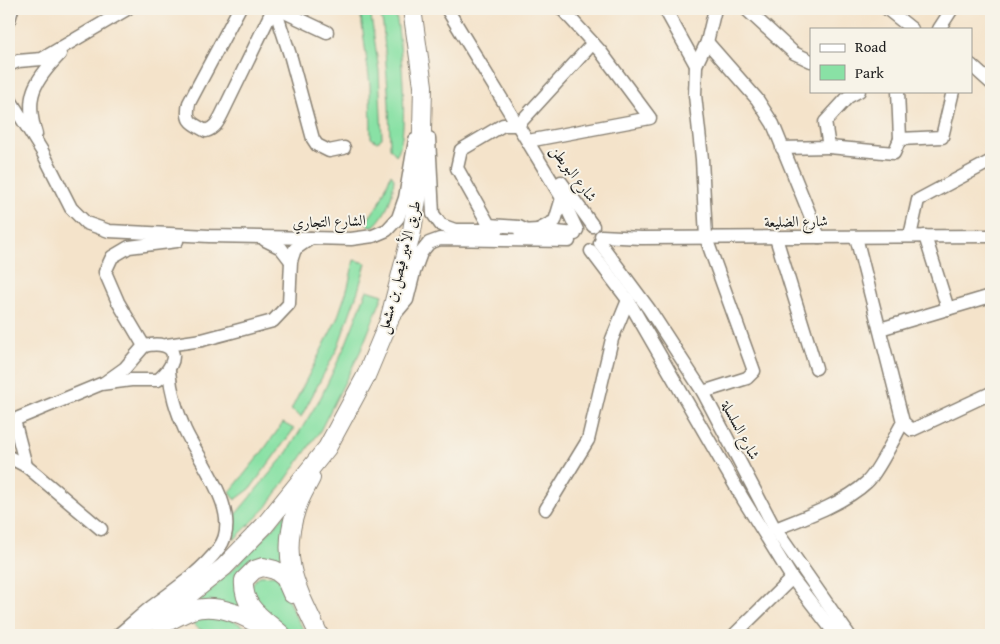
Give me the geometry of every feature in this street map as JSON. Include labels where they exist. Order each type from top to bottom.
[{"type":"highway","name":"طريق الأمير فيصل بن مشعل","points":[[128,635],[181,601],[224,567],[264,526],[327,448],[366,376],[389,321],[412,231],[421,174],[423,86],[412,9]]},
{"type":"highway","points":[[317,635],[293,578],[289,539],[296,509],[327,448]]},
{"type":"highway","points":[[282,635],[247,603],[243,591],[244,580],[254,570],[263,567],[275,570],[285,578],[300,614],[317,635]]},
{"type":"highway","points":[[140,635],[193,610],[211,609],[228,611],[250,619],[276,635]]},
{"type":"street","points":[[9,20],[12,9]]},
{"type":"street","points":[[9,64],[18,61],[42,59],[127,9]]},
{"type":"street","points":[[239,9],[189,103],[188,120],[206,131],[212,129],[219,119],[275,9]]},
{"type":"street","points":[[275,9],[327,32]]},
{"type":"street","points":[[275,9],[291,58],[313,139],[317,145],[329,152],[344,148]]},
{"type":"street","points":[[389,321],[407,300],[421,253],[429,243],[440,239],[575,235],[584,225],[596,239],[580,250],[575,235],[562,198],[447,9]]},
{"type":"street","points":[[528,141],[650,118],[593,43],[562,9]]},
{"type":"street","points":[[665,9],[696,65]]},
{"type":"street","points":[[703,392],[747,378],[754,371],[706,238],[702,159],[695,95],[696,65],[707,42],[715,9]]},
{"type":"street","points":[[746,9],[794,53],[810,61]]},
{"type":"street","points":[[887,9],[911,28]]},
{"type":"street","points":[[940,28],[952,9]]},
{"type":"street","points":[[707,42],[756,99],[773,124],[819,237]]},
{"type":"street","points":[[42,151],[33,124],[30,106],[33,90],[44,70],[70,43]]},
{"type":"street","points":[[575,235],[519,227],[489,226],[457,168],[461,150],[503,125],[518,125],[593,43]]},
{"type":"street","points":[[972,66],[991,83]]},
{"type":"street","points":[[423,86],[431,166],[433,214],[441,226],[455,230],[533,230],[556,221],[562,198]]},
{"type":"street","name":"الشارع التجاري","points":[[209,236],[351,239],[373,236],[387,230],[398,218],[405,198],[423,86]]},
{"type":"street","points":[[829,147],[825,122],[848,97],[857,92]]},
{"type":"street","points":[[782,148],[829,147],[894,153],[900,139],[898,92]]},
{"type":"street","points":[[900,139],[942,137],[953,92]]},
{"type":"street","points":[[9,98],[42,151],[71,208],[86,223],[109,232],[209,236]]},
{"type":"street","name":"شارع البويطن","points":[[528,141],[553,171],[596,239]]},
{"type":"street","points":[[910,236],[918,200],[991,161]]},
{"type":"street","points":[[144,346],[118,302],[105,272],[112,257],[129,247],[209,236]]},
{"type":"street","points":[[926,236],[948,309]]},
{"type":"street","name":"شارع الضليعة","points":[[596,239],[991,236]]},
{"type":"street","points":[[856,237],[903,422],[912,430],[991,393]]},
{"type":"street","points":[[261,238],[281,248],[291,261]]},
{"type":"street","points":[[26,466],[11,421],[102,384],[125,368],[144,346],[158,343],[167,346],[187,341],[202,340],[273,321],[288,304],[291,261],[295,249],[311,238]]},
{"type":"street","points":[[776,238],[816,368]]},
{"type":"street","name":"شارع السلسلة","points":[[596,239],[628,300],[743,499],[792,578],[836,635]]},
{"type":"street","name":"شارع السلسلة","points":[[596,239],[648,309],[703,392],[775,529],[849,635]]},
{"type":"street","points":[[880,329],[991,296]]},
{"type":"street","points":[[546,509],[588,440],[612,339],[628,300]]},
{"type":"street","points":[[102,384],[131,380],[158,380],[186,350],[202,340]]},
{"type":"street","points":[[118,635],[182,585],[204,565],[221,546],[227,534],[224,502],[185,430],[171,393],[173,356],[167,346]]},
{"type":"street","points":[[775,529],[813,514],[851,494],[869,481],[903,422]]},
{"type":"street","points":[[9,457],[26,466],[102,529]]},
{"type":"street","points":[[734,635],[792,578]]},
{"type":"green space","points":[[360,9],[370,9],[379,71],[382,138],[377,142],[371,138],[370,85]]},
{"type":"green space","points":[[379,9],[395,9],[399,40],[404,108],[403,128],[396,155],[390,148],[389,103],[383,25]]},
{"type":"green space","points":[[391,174],[394,178],[389,204],[379,221],[374,226],[369,226],[366,222],[380,202]]},
{"type":"green space","points":[[354,260],[366,263],[358,291],[337,349],[301,417],[291,410],[337,319],[348,287]]},
{"type":"green space","points":[[367,290],[383,295],[361,350],[320,431],[266,508],[234,540],[235,515],[286,454],[321,397],[345,346]]},
{"type":"green space","points":[[283,423],[294,429],[250,489],[235,500],[230,492]]},
{"type":"green space","points":[[288,511],[284,571],[249,564],[240,574],[238,580],[240,591],[247,610],[197,603],[256,547]]},
{"type":"green space","points":[[276,575],[296,616],[308,635],[292,635],[252,601],[250,587],[258,576]]},
{"type":"green space","points":[[211,616],[232,620],[261,635],[234,636],[214,634],[205,632],[192,622],[196,619]]}]
